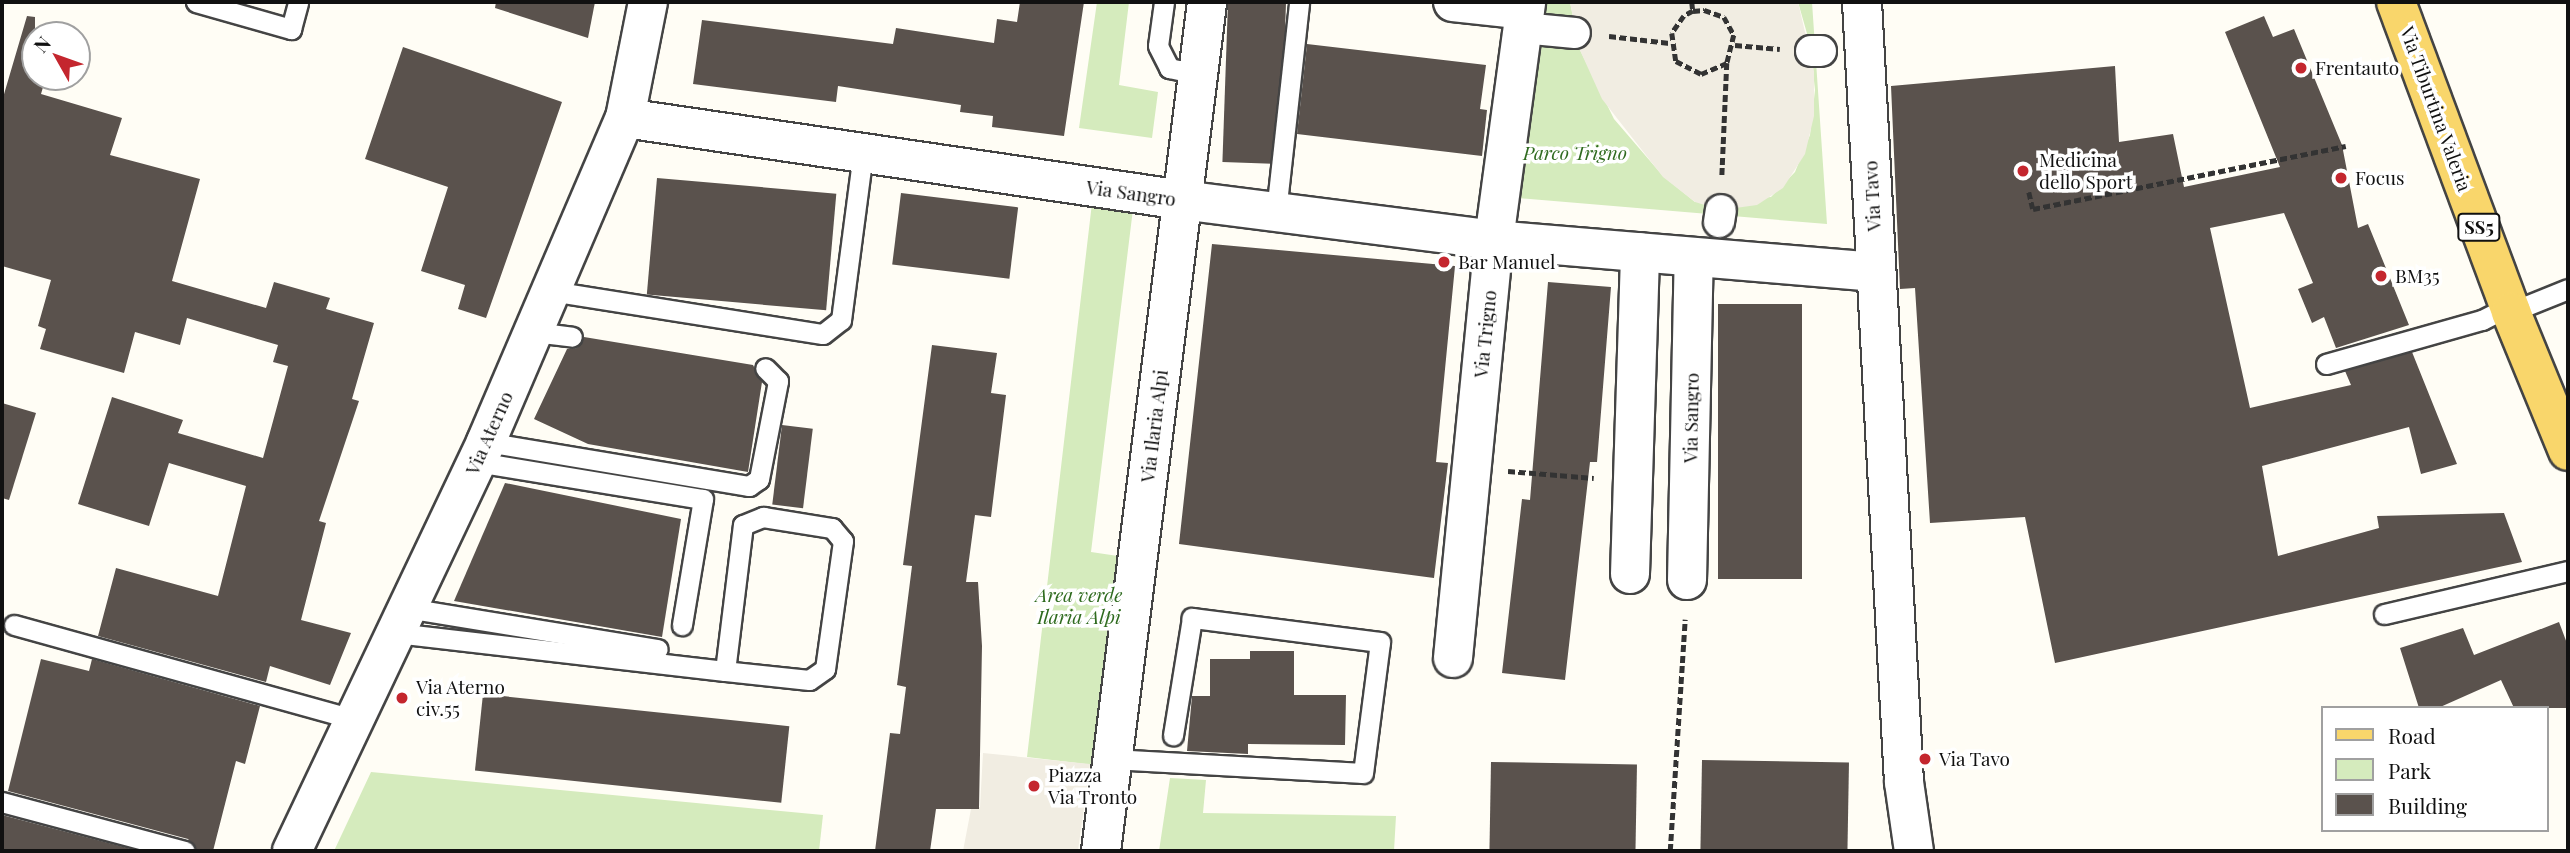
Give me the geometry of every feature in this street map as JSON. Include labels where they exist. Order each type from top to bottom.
[{"type":"main road","name":"Via Tiburtina Valeria","points":[[2396,2],[2510,309],[2568,451]]},
{"type":"street","name":"Via Aterno","points":[[292,851],[482,452],[625,118],[648,2]]},
{"type":"street","name":"Via Ilaria Alpi","points":[[1101,851],[1207,2]]},
{"type":"street","points":[[1453,2],[1528,14],[1575,33]]},
{"type":"street","name":"Via Tavo","points":[[1862,2],[1904,782],[1914,851]]},
{"type":"street","name":"Via Trigno","points":[[1454,658],[1494,240],[1528,14]]},
{"type":"street","name":"Via Sangro","points":[[625,118],[1182,200],[1494,240],[1875,272]]},
{"type":"street","points":[[1630,574],[1640,252]]},
{"type":"street","name":"Via Sangro","points":[[1687,587],[1695,257]]},
{"type":"lane","points":[[196,2],[291,29],[298,2]]},
{"type":"lane","points":[[1164,2],[1158,46],[1169,68],[1198,74]]},
{"type":"lane","points":[[1276,212],[1299,2]]},
{"type":"lane","points":[[551,291],[823,334],[841,320],[863,153]]},
{"type":"lane","points":[[2326,364],[2482,320],[2568,289]]},
{"type":"lane","points":[[534,331],[572,337]]},
{"type":"lane","points":[[482,452],[749,486],[758,479],[778,381],[765,368]]},
{"type":"lane","points":[[482,452],[703,499],[682,625]]},
{"type":"lane","points":[[402,621],[725,670],[809,680],[825,669],[843,541],[832,528],[762,517],[743,525],[725,670]]},
{"type":"lane","points":[[2384,614],[2568,571]]},
{"type":"lane","points":[[1112,759],[1363,774],[1380,642],[1192,618],[1173,735]]},
{"type":"lane","points":[[402,621],[658,649]]},
{"type":"lane","points":[[14,625],[354,719]]},
{"type":"lane","points":[[2,802],[185,851]]},
{"type":"path","points":[[1692,2],[1693,11]]},
{"type":"path","points":[[1720,216],[1727,63],[1735,45],[1724,17],[1714,12],[1693,11],[1676,24],[1670,43],[1676,61],[1692,73],[1711,74],[1727,63]]},
{"type":"path","points":[[1575,33],[1670,43]]},
{"type":"path","points":[[1735,45],[1816,51]]},
{"type":"path","points":[[2029,192],[2033,209],[2346,145]]},
{"type":"path","points":[[1472,468],[1631,481]]},
{"type":"path","points":[[1670,851],[1687,587]]},
{"type":"green space","points":[[1097,2],[1129,2],[1119,85],[1158,92],[1152,138],[1079,128]]},
{"type":"green space","name":"Parco Trigno","points":[[1539,2],[1570,2],[1579,48],[1614,119],[1663,176],[1695,202],[1771,197],[1795,172],[1810,135],[1815,90],[1810,44],[1798,2],[1812,2],[1827,224],[1518,198]]},
{"type":"green space","name":"Area verde Ilaria Alpi","points":[[1092,203],[1133,209],[1091,552],[1118,556],[1094,765],[1027,757]]},
{"type":"green space","points":[[371,772],[823,815],[819,851],[334,851]]},
{"type":"green space","points":[[1170,778],[1206,780],[1203,813],[1396,816],[1394,851],[1159,851]]},
{"type":"shaded area","points":[[1570,2],[1798,2],[1814,71],[1814,116],[1805,154],[1783,188],[1757,205],[1721,210],[1695,202],[1663,177],[1602,99],[1579,48]]},
{"type":"shaded area","name":"Piazza Via Tronto","points":[[983,753],[1090,764],[1078,851],[963,851],[971,809],[980,807]]},
{"type":"building","points":[[496,2],[595,2],[588,38],[495,8]]},
{"type":"building","points":[[1020,2],[1084,2],[1064,136],[992,127],[993,116],[960,112],[961,105],[838,86],[836,102],[693,84],[702,20],[893,44],[896,28],[994,43],[997,19],[1017,22]]},
{"type":"building","points":[[1228,2],[1286,4],[1280,164],[1222,162]]},
{"type":"building","points":[[27,16],[35,17],[35,21],[26,21]]},
{"type":"building","points":[[2264,16],[2273,37],[2294,29],[2342,145],[2358,228],[2368,224],[2409,325],[2336,348],[2324,317],[2312,323],[2298,289],[2313,283],[2284,213],[2210,228],[2250,408],[2351,385],[2345,371],[2412,352],[2457,464],[2421,474],[2409,427],[2262,466],[2278,556],[2379,528],[2377,516],[2504,513],[2522,562],[2055,663],[2025,517],[1930,523],[1915,288],[1900,289],[1891,86],[2115,66],[2119,142],[2173,134],[2184,187],[2280,167],[2225,32]]},
{"type":"building","points":[[21,36],[21,91],[42,91],[41,94],[122,118],[110,155],[200,179],[172,281],[266,308],[274,282],[330,298],[326,309],[374,323],[352,399],[359,401],[319,521],[326,523],[301,620],[351,633],[330,685],[270,666],[266,682],[98,636],[116,568],[218,596],[246,486],[169,463],[149,526],[78,504],[112,397],[183,420],[178,433],[263,458],[288,366],[273,362],[278,345],[187,318],[180,345],[135,332],[124,373],[40,349],[46,329],[38,326],[51,280],[2,266],[2,101]]},
{"type":"building","points":[[1307,44],[1486,65],[1480,109],[1487,110],[1482,156],[1297,134]]},
{"type":"building","points":[[403,47],[562,102],[486,318],[458,309],[465,285],[421,271],[448,187],[365,159]]},
{"type":"building","points":[[657,178],[836,194],[826,310],[647,295]]},
{"type":"building","points":[[901,193],[1018,207],[1009,279],[892,264]]},
{"type":"building","points":[[1212,244],[1455,266],[1436,462],[1448,463],[1434,578],[1179,544]]},
{"type":"building","points":[[1548,282],[1611,287],[1597,462],[1590,462],[1565,680],[1502,673],[1522,499],[1530,500]]},
{"type":"building","points":[[1718,304],[1802,304],[1802,579],[1718,579]]},
{"type":"building","points":[[584,337],[753,365],[762,382],[748,472],[588,444],[534,419],[567,349],[577,348]]},
{"type":"building","points":[[932,345],[997,353],[991,393],[1006,395],[991,517],[975,515],[966,582],[978,582],[982,646],[979,809],[936,809],[930,851],[875,851],[890,733],[900,734],[906,687],[897,685],[912,566],[903,565]]},
{"type":"building","points":[[2,403],[36,413],[9,500],[2,498]]},
{"type":"building","points":[[782,425],[813,429],[803,508],[772,504]]},
{"type":"building","points":[[505,483],[681,519],[662,637],[454,601]]},
{"type":"building","points":[[2559,622],[2568,646],[2568,708],[2513,706],[2501,680],[2442,706],[2418,706],[2400,648],[2463,628],[2474,655]]},
{"type":"building","points":[[1250,651],[1294,651],[1294,695],[1346,695],[1345,745],[1248,744],[1248,754],[1187,751],[1192,696],[1210,696],[1210,659],[1250,659]]},
{"type":"building","points":[[41,659],[89,671],[92,659],[260,706],[245,764],[236,761],[213,851],[197,851],[188,839],[8,791]]},
{"type":"building","points":[[483,694],[789,726],[781,803],[475,771]]},
{"type":"building","points":[[1702,760],[1849,763],[1847,851],[1700,851]]},
{"type":"building","points":[[1491,762],[1637,765],[1635,851],[1489,851]]},
{"type":"building","points":[[2,815],[139,851],[2,851]]},
{"type":"place","name":"Frentauto","points":[[2301,68]]},
{"type":"place","name":"Medicina dello Sport","points":[[2023,171]]},
{"type":"place","name":"Focus","points":[[2341,178]]},
{"type":"place","name":"Bar Manuel","points":[[1444,262]]},
{"type":"place","name":"BM35","points":[[2381,276]]},
{"type":"place","name":"Via Aterno civ.55","points":[[402,698]]},
{"type":"place","name":"Via Tavo","points":[[1925,759]]},
{"type":"place","name":"Piazza Via Tronto","points":[[1034,786]]}]
